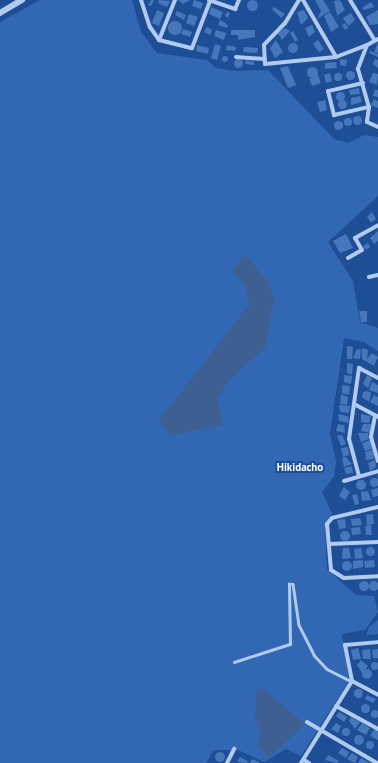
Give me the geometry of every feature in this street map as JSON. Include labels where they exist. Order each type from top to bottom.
[{"type":"street","points":[[0,13],[22,0]]},
{"type":"street","points":[[141,0],[150,27],[159,40],[192,48],[209,0],[235,9],[239,0]]},
{"type":"street","points":[[159,40],[174,0]]},
{"type":"street","points":[[299,0],[285,23],[264,45],[265,64],[270,65],[284,60],[336,57],[367,45],[376,39],[350,0]]},
{"type":"street","points":[[303,0],[336,57]]},
{"type":"street","points":[[367,45],[358,69],[369,107],[367,122],[378,127]]},
{"type":"street","points":[[236,57],[265,59]]},
{"type":"street","points":[[363,83],[328,91],[334,115],[369,107]]},
{"type":"street","points":[[348,258],[362,250],[355,238],[378,224]]},
{"type":"street","points":[[369,277],[378,275]]},
{"type":"street","points":[[359,476],[349,438],[359,368],[378,378]]},
{"type":"street","points":[[354,404],[377,417],[371,437],[378,461]]},
{"type":"street","points":[[344,480],[378,471]]},
{"type":"street","points":[[378,506],[332,518],[327,524],[331,570],[344,578],[378,576]]},
{"type":"street","points":[[329,544],[378,542]]},
{"type":"street","points":[[309,763],[302,762],[352,682],[345,645],[378,642]]},
{"type":"street","points":[[352,682],[378,695]]},
{"type":"street","points":[[336,706],[378,729]]},
{"type":"street","points":[[307,722],[377,763]]},
{"type":"street","points":[[228,763],[234,749]]},
{"type":"lane","points":[[234,662],[290,644],[289,584],[293,584],[299,625],[314,655],[327,669],[352,682]]},
{"type":"shaded area","points":[[40,0],[132,0],[141,32],[157,53],[207,60],[216,68],[235,71],[268,70],[334,139],[348,143],[364,135],[378,137],[378,196],[328,242],[353,281],[360,322],[378,328],[378,351],[364,342],[344,338],[330,434],[336,461],[334,477],[322,492],[332,513],[325,526],[327,569],[356,595],[374,596],[378,612],[365,630],[342,634],[349,681],[301,756],[286,749],[264,762],[238,750],[218,750],[213,751],[206,763],[0,763],[0,22]]},
{"type":"shaded area","points":[[243,257],[247,257],[268,282],[274,300],[265,348],[230,379],[217,398],[223,425],[171,435],[159,420],[249,305],[246,286],[232,270]]},
{"type":"shaded area","points":[[378,620],[378,634],[366,635],[369,627]]},
{"type":"shaded area","points":[[262,688],[305,724],[269,758],[258,746],[261,732],[255,721],[256,692]]},
{"type":"building","points":[[151,0],[154,0],[151,6],[148,5]]},
{"type":"building","points":[[159,0],[170,1],[167,7],[158,3]]},
{"type":"building","points":[[178,0],[190,0],[183,4]]},
{"type":"building","points":[[194,0],[203,3],[201,9],[192,6]]},
{"type":"building","points":[[250,0],[254,0],[256,1],[256,9],[250,10],[247,7],[247,3]]},
{"type":"building","points":[[315,0],[323,0],[330,11],[317,19],[321,11]]},
{"type":"building","points":[[340,0],[345,10],[337,16],[334,1]]},
{"type":"building","points":[[371,2],[374,7],[364,10],[362,8]]},
{"type":"building","points":[[211,7],[223,12],[220,19],[209,14]]},
{"type":"building","points":[[274,7],[285,14],[281,18],[272,9]]},
{"type":"building","points":[[157,10],[164,13],[159,26],[152,23]]},
{"type":"building","points":[[304,10],[308,18],[301,25],[297,12]]},
{"type":"building","points":[[378,10],[378,24],[370,25],[366,17]]},
{"type":"building","points":[[177,11],[186,15],[184,20],[175,15]]},
{"type":"building","points":[[227,12],[230,13],[228,18],[225,16]]},
{"type":"building","points":[[330,12],[339,27],[331,32],[324,16]]},
{"type":"building","points":[[351,13],[355,20],[348,26],[343,18]]},
{"type":"building","points":[[189,14],[198,17],[194,26],[186,23]]},
{"type":"building","points":[[220,20],[228,25],[227,28],[218,25]]},
{"type":"building","points":[[172,21],[178,21],[182,25],[182,31],[178,35],[172,35],[168,31],[168,25]]},
{"type":"building","points":[[345,23],[348,28],[345,30],[342,25]]},
{"type":"building","points":[[312,25],[315,32],[309,37],[305,28]]},
{"type":"building","points":[[207,27],[212,30],[210,35],[204,32]]},
{"type":"building","points":[[285,28],[290,31],[282,40],[278,33]]},
{"type":"building","points":[[183,29],[192,32],[190,37],[181,34]]},
{"type":"building","points":[[216,30],[226,33],[224,40],[214,36]]},
{"type":"building","points":[[231,30],[255,30],[255,37],[238,40],[238,35],[231,35]]},
{"type":"building","points":[[293,31],[298,40],[295,42],[290,33]]},
{"type":"building","points":[[276,40],[283,52],[275,58],[270,48]]},
{"type":"building","points":[[318,40],[324,49],[319,52],[313,44]]},
{"type":"building","points":[[378,42],[378,53],[374,52]]},
{"type":"building","points":[[291,43],[295,43],[297,44],[297,52],[291,53],[288,50],[288,46]]},
{"type":"building","points":[[215,44],[221,46],[217,60],[211,58]]},
{"type":"building","points":[[197,45],[209,48],[208,54],[196,51]]},
{"type":"building","points":[[227,45],[236,47],[235,51],[226,50]]},
{"type":"building","points":[[244,47],[258,48],[257,53],[243,52]]},
{"type":"building","points":[[370,51],[378,54],[378,57],[369,53]]},
{"type":"building","points":[[225,56],[228,59],[225,62],[222,59]]},
{"type":"building","points":[[238,58],[243,63],[238,68],[233,63]]},
{"type":"building","points":[[340,59],[347,60],[346,66],[340,65]]},
{"type":"building","points":[[375,59],[378,60],[378,68],[373,64]]},
{"type":"building","points":[[246,60],[254,62],[254,65],[245,64]]},
{"type":"building","points":[[336,62],[337,68],[325,69],[325,63]]},
{"type":"building","points":[[288,66],[296,85],[288,88],[280,68]]},
{"type":"building","points":[[310,67],[314,67],[316,68],[316,76],[310,77],[307,74],[307,70]]},
{"type":"building","points":[[348,71],[352,71],[354,75],[352,79],[348,79],[346,77],[346,73]]},
{"type":"building","points":[[330,73],[332,81],[326,83],[324,75]]},
{"type":"building","points":[[336,73],[340,73],[342,77],[340,81],[336,81],[334,79],[334,75]]},
{"type":"building","points":[[373,73],[378,74],[377,85],[369,82]]},
{"type":"building","points":[[318,75],[321,83],[312,86],[309,79]]},
{"type":"building","points":[[359,88],[360,94],[350,95],[349,90]]},
{"type":"building","points":[[375,89],[378,90],[378,97],[373,96]]},
{"type":"building","points":[[340,91],[345,96],[340,101],[335,96]]},
{"type":"building","points":[[360,96],[362,102],[351,105],[351,98]]},
{"type":"building","points":[[374,99],[378,101],[378,108],[371,105]]},
{"type":"building","points":[[325,100],[327,110],[320,112],[317,102]]},
{"type":"building","points":[[340,100],[344,100],[346,104],[344,108],[340,108],[338,106],[338,102]]},
{"type":"building","points":[[355,116],[359,116],[361,120],[359,124],[355,124],[353,122],[353,118]]},
{"type":"building","points":[[346,118],[350,118],[352,122],[350,126],[346,126],[344,124],[344,120]]},
{"type":"building","points":[[338,120],[343,125],[338,130],[333,125]]},
{"type":"building","points":[[372,212],[376,219],[371,223],[367,217]]},
{"type":"building","points":[[378,231],[378,241],[374,244],[370,238]]},
{"type":"building","points":[[346,234],[353,248],[340,253],[333,241]]},
{"type":"building","points":[[368,243],[370,247],[366,250],[363,246]]},
{"type":"building","points":[[359,311],[367,311],[367,322],[361,322]]},
{"type":"building","points":[[347,346],[353,347],[352,359],[347,359]]},
{"type":"building","points":[[362,348],[368,350],[367,359],[372,353],[378,357],[374,366],[362,359]]},
{"type":"building","points":[[357,349],[361,350],[360,359],[353,358]]},
{"type":"building","points":[[347,363],[353,364],[352,375],[347,373]]},
{"type":"building","points":[[344,375],[352,376],[351,384],[344,382]]},
{"type":"building","points":[[367,375],[372,378],[368,388],[363,384]]},
{"type":"building","points":[[372,382],[378,385],[378,393],[369,390]]},
{"type":"building","points":[[342,385],[350,386],[349,395],[342,393]]},
{"type":"building","points":[[368,391],[371,393],[369,402],[362,397],[363,392]]},
{"type":"building","points":[[341,394],[348,397],[347,405],[340,404]]},
{"type":"building","points":[[374,395],[378,397],[378,406],[370,402]]},
{"type":"building","points":[[339,405],[350,406],[349,413],[340,412]]},
{"type":"building","points":[[338,414],[348,416],[349,423],[339,421]]},
{"type":"building","points":[[361,414],[371,416],[369,423],[361,422]]},
{"type":"building","points":[[338,424],[344,425],[345,433],[336,431]]},
{"type":"building","points":[[363,424],[371,424],[370,433],[361,431]]},
{"type":"building","points":[[358,433],[368,433],[369,439],[361,442]]},
{"type":"building","points":[[342,435],[346,444],[341,446],[337,436]]},
{"type":"building","points":[[370,440],[372,449],[365,451],[362,443]]},
{"type":"building","points":[[348,447],[349,455],[343,457],[341,448]]},
{"type":"building","points":[[373,450],[374,459],[366,460],[365,452]]},
{"type":"building","points":[[346,457],[352,464],[344,467],[342,458]]},
{"type":"building","points":[[375,460],[376,467],[370,471],[368,463]]},
{"type":"building","points":[[352,466],[353,473],[346,474],[344,468]]},
{"type":"building","points":[[372,478],[376,478],[378,482],[376,486],[372,486],[370,484],[370,480]]},
{"type":"building","points":[[359,480],[363,480],[365,481],[365,489],[359,490],[356,487],[356,483]]},
{"type":"building","points":[[344,487],[350,492],[345,500],[339,496]]},
{"type":"building","points":[[378,488],[378,496],[373,497],[371,490]]},
{"type":"building","points":[[368,491],[371,500],[362,501],[361,492]]},
{"type":"building","points":[[357,494],[359,504],[355,505],[352,495]]},
{"type":"building","points":[[373,514],[374,524],[367,525],[366,515]]},
{"type":"building","points":[[360,518],[362,525],[352,526],[351,519]]},
{"type":"building","points":[[345,519],[346,528],[339,529],[337,520]]},
{"type":"building","points":[[371,525],[372,535],[366,535],[365,526]]},
{"type":"building","points":[[360,527],[361,534],[352,535],[351,528]]},
{"type":"building","points":[[343,531],[347,531],[349,532],[349,540],[343,541],[340,538],[340,534]]},
{"type":"building","points":[[370,546],[375,551],[370,556],[365,551]]},
{"type":"building","points":[[343,548],[349,548],[351,558],[342,559]]},
{"type":"building","points":[[361,548],[363,558],[355,559],[354,549]]},
{"type":"building","points":[[363,560],[363,567],[353,569],[353,561]]},
{"type":"building","points":[[374,560],[375,567],[365,568],[364,561]]},
{"type":"building","points":[[345,561],[349,561],[351,562],[351,570],[345,571],[342,568],[342,564]]},
{"type":"building","points":[[362,581],[366,581],[369,586],[366,591],[362,591],[359,588],[359,584]]},
{"type":"building","points":[[372,581],[376,581],[379,586],[376,591],[372,591],[369,588],[369,584]]},
{"type":"building","points":[[358,648],[361,659],[353,660],[351,650]]},
{"type":"building","points":[[370,649],[371,659],[363,659],[362,650]]},
{"type":"building","points":[[378,649],[378,658],[373,658],[372,650]]},
{"type":"building","points":[[361,660],[368,666],[362,673],[357,665]]},
{"type":"building","points":[[375,662],[378,663],[378,669],[375,670],[372,669],[371,666],[372,663]]},
{"type":"building","points":[[365,669],[369,669],[371,670],[371,678],[365,679],[362,676],[362,672]]},
{"type":"building","points":[[356,689],[360,689],[362,693],[360,697],[356,697],[354,695],[354,691]]},
{"type":"building","points":[[367,695],[376,699],[373,703],[365,699]]},
{"type":"building","points":[[365,703],[370,708],[365,713],[360,708]]},
{"type":"building","points":[[375,710],[378,711],[378,717],[375,718],[372,717],[371,714],[372,711]]},
{"type":"building","points":[[339,712],[347,717],[344,722],[336,716]]},
{"type":"building","points":[[351,717],[360,722],[355,729],[349,721]]},
{"type":"building","points":[[336,723],[341,726],[338,733],[331,729]]},
{"type":"building","points":[[362,723],[370,728],[366,735],[357,730]]},
{"type":"building","points":[[346,728],[349,729],[349,735],[346,736],[343,735],[342,732],[343,729]]},
{"type":"building","points":[[374,729],[378,731],[378,740],[370,736]]},
{"type":"building","points":[[359,735],[364,740],[359,745],[354,740]]},
{"type":"building","points":[[370,741],[373,742],[373,748],[370,749],[367,748],[366,745],[367,742]]},
{"type":"building","points":[[342,748],[349,752],[346,758],[338,753]]},
{"type":"building","points":[[218,752],[222,752],[224,753],[224,761],[218,762],[215,759],[215,755]]},
{"type":"building","points":[[352,753],[358,757],[355,763],[347,759]]},
{"type":"building","points":[[328,755],[339,761],[337,763],[325,760]]},
{"type":"building","points":[[240,757],[247,761],[248,763],[237,762]]},
{"type":"building","points":[[361,758],[370,763],[358,763]]},
{"type":"building","points":[[252,759],[260,763],[250,763]]},
{"type":"district","name":"Hikidacho","points":[[300,467]]}]
